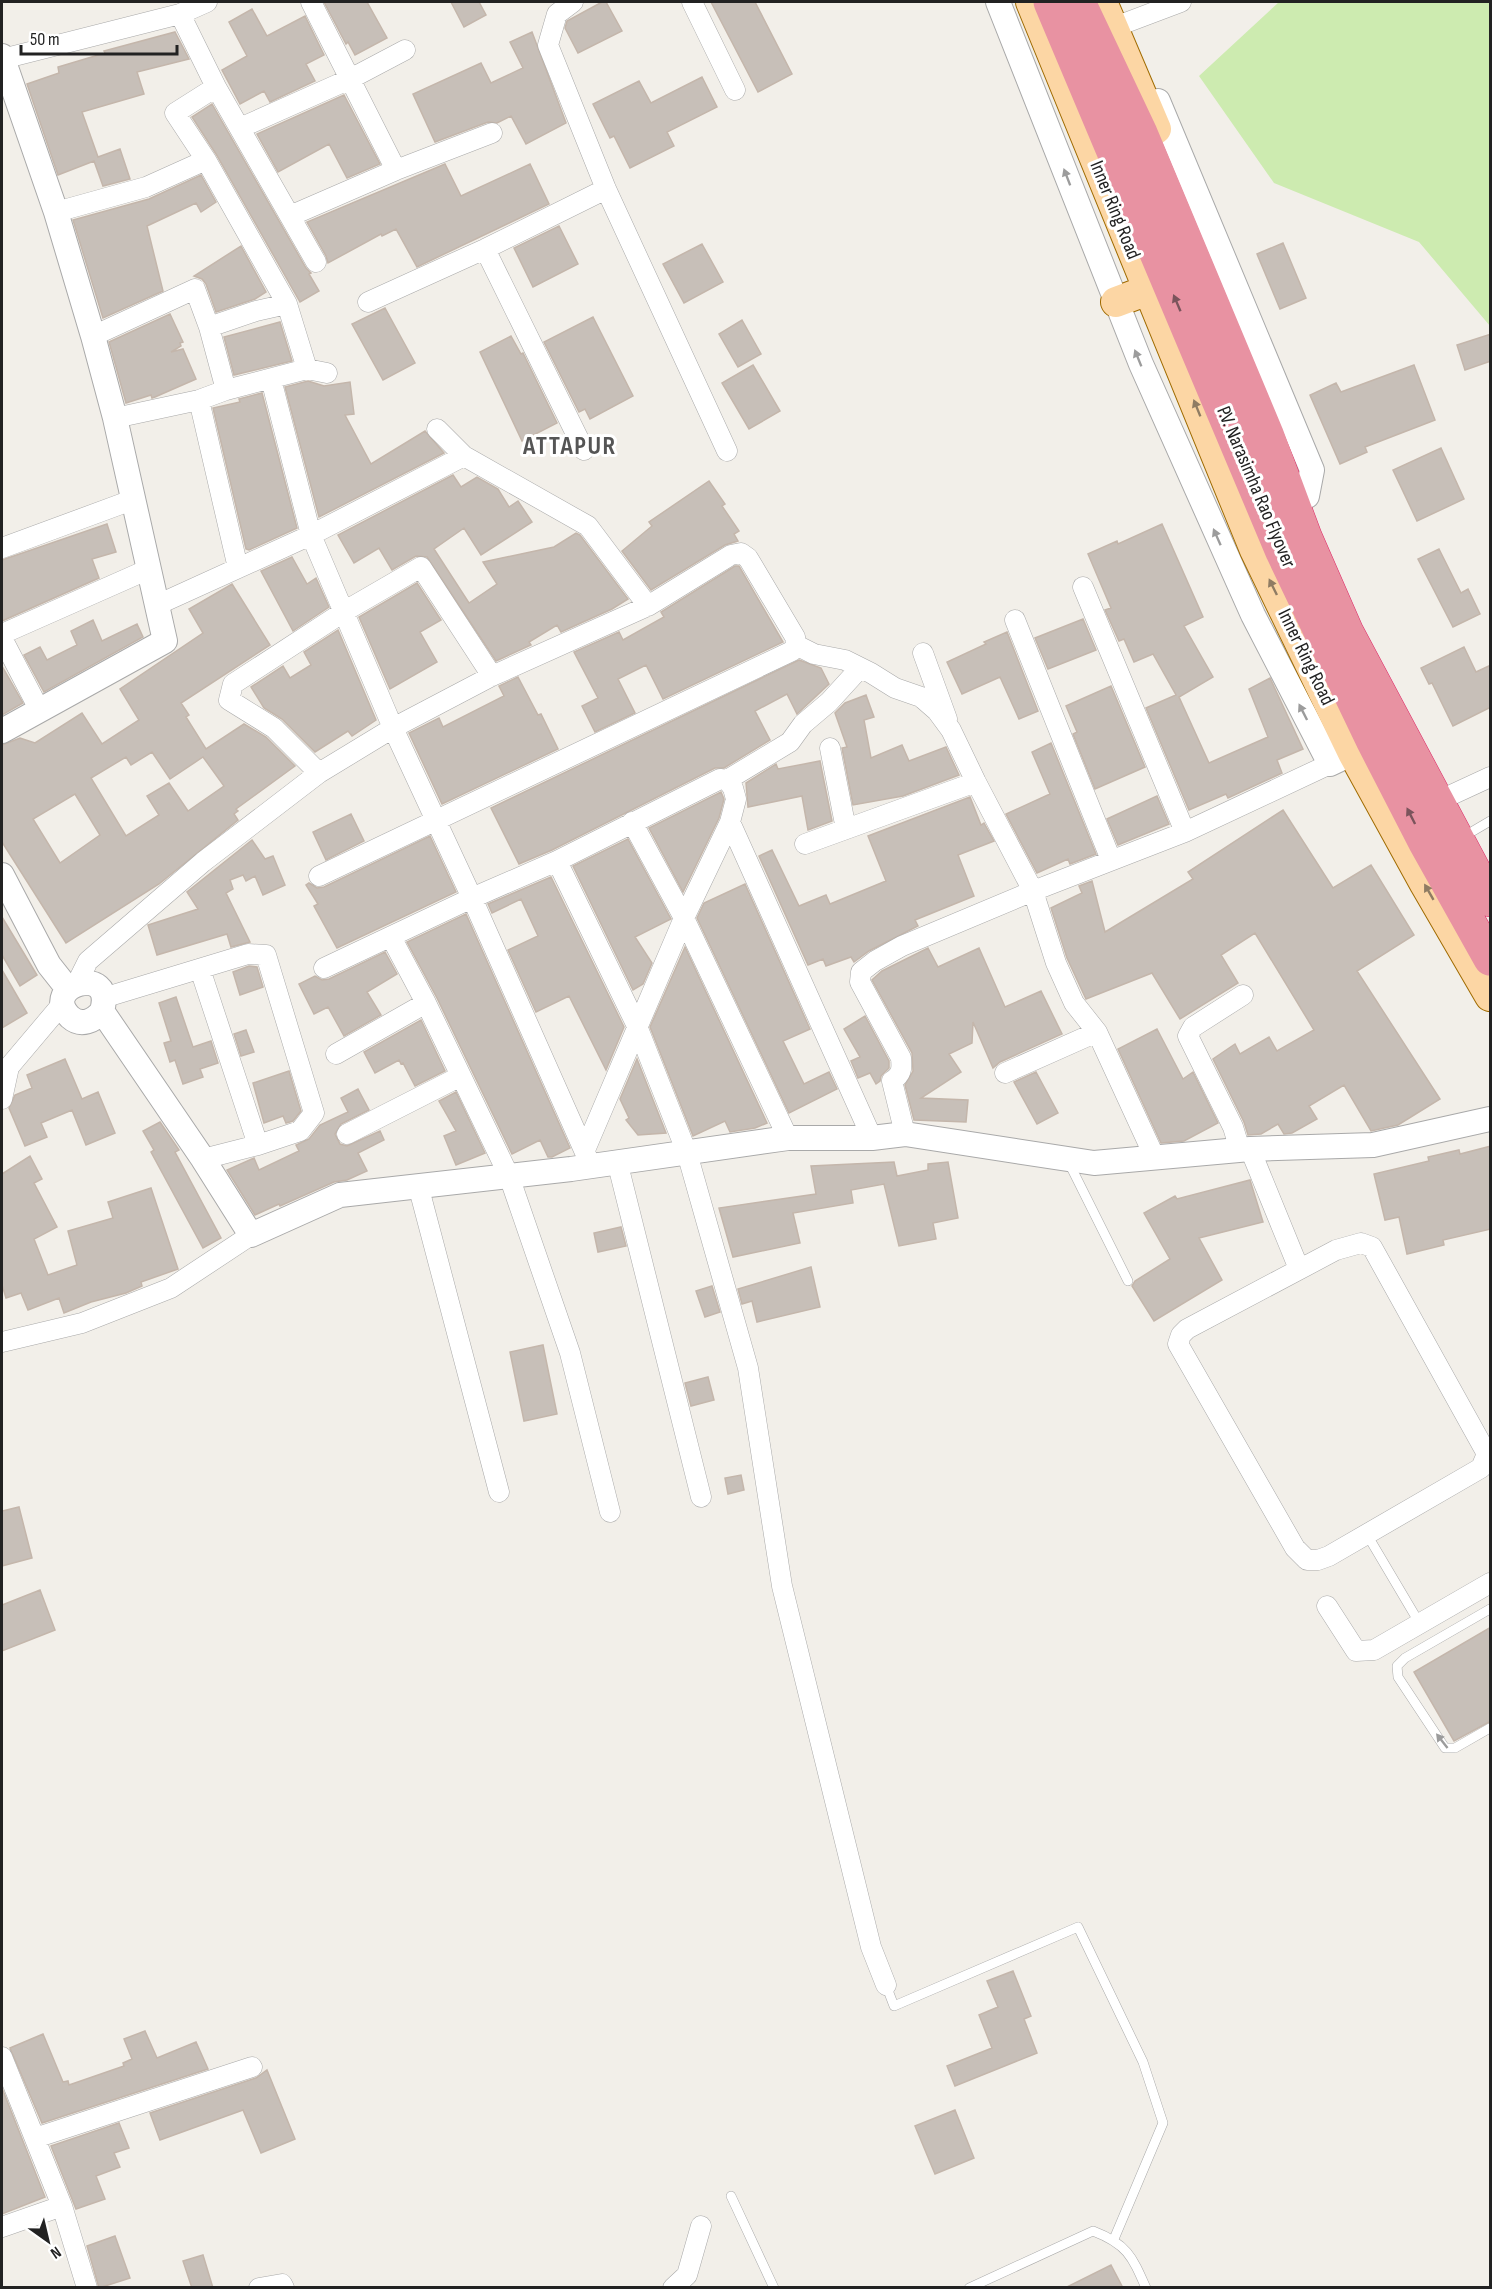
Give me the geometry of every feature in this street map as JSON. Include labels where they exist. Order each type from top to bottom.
[{"type":"highway","name":"P.V. Narasimha Rao Flyover","points":[[1050,2],[1282,552],[1372,740],[1430,852],[1491,959]]},
{"type":"highway","name":"P.V. Narasimha Rao Flyover","points":[[1079,2],[1141,133],[1267,434],[1305,536],[1347,632],[1491,900]]},
{"type":"main road","name":"Inner Ring Road","points":[[1031,2],[1341,759],[1425,884],[1491,996]]},
{"type":"main road","points":[[1115,13],[1203,240],[1347,598],[1449,796],[1479,828],[1491,875]]},
{"type":"main road","points":[[1116,302],[1148,290]]},
{"type":"street","points":[[2,731],[165,641],[115,418],[93,336],[56,212],[2,57],[180,14],[207,2]]},
{"type":"street","points":[[311,2],[396,170]]},
{"type":"street","points":[[573,2],[557,14],[548,45],[606,189],[727,451]]},
{"type":"street","points":[[692,2],[735,90]]},
{"type":"street","points":[[905,1134],[892,1082],[899,1077],[902,1070],[901,1058],[860,982],[861,972],[902,946],[1033,891],[1185,832],[1341,759],[1253,615],[1187,470],[1116,302],[998,2]]},
{"type":"street","points":[[1115,13],[1181,2]]},
{"type":"street","points":[[180,14],[216,87],[316,262]]},
{"type":"street","points":[[240,128],[350,78],[405,50]]},
{"type":"street","points":[[216,87],[175,113],[206,160],[287,303],[307,369]]},
{"type":"street","points":[[290,216],[396,170],[492,133]]},
{"type":"street","points":[[56,212],[146,187],[206,160]]},
{"type":"street","points":[[368,302],[485,249],[606,189]]},
{"type":"street","points":[[485,249],[584,450]]},
{"type":"street","points":[[93,336],[195,289],[209,327],[226,390]]},
{"type":"street","points":[[209,327],[287,303]]},
{"type":"street","points":[[115,418],[199,400],[226,390],[307,369],[327,373]]},
{"type":"street","points":[[271,379],[311,535],[393,728],[588,1158]]},
{"type":"street","points":[[199,400],[238,568]]},
{"type":"street","points":[[437,429],[464,456],[588,526],[648,606]]},
{"type":"street","points":[[157,605],[311,535],[464,456]]},
{"type":"street","points":[[2,548],[132,500]]},
{"type":"street","points":[[2,1099],[5,1067],[70,992],[88,961],[202,862],[319,773],[393,728],[492,676],[648,606],[731,555],[741,553],[748,558],[795,637],[796,645],[792,651],[319,876]]},
{"type":"street","points":[[319,773],[274,728],[229,700],[233,684],[345,611],[422,567],[492,676]]},
{"type":"street","points":[[39,711],[2,636],[149,569]]},
{"type":"street","points":[[1083,586],[1185,832]]},
{"type":"street","points":[[1015,620],[1112,860]]},
{"type":"street","points":[[796,645],[814,654],[845,660],[895,688],[921,698],[938,711],[951,729]]},
{"type":"street","points":[[923,653],[951,729],[1033,891],[1056,963],[1074,1003],[1097,1032],[1155,1158]]},
{"type":"street","points":[[324,968],[556,861],[720,779],[727,780],[790,742],[803,724],[829,702],[860,668]]},
{"type":"street","points":[[830,748],[846,829]]},
{"type":"street","points":[[1449,796],[1491,777]]},
{"type":"street","points":[[588,1158],[637,1026],[684,918],[730,822],[736,799],[733,788],[727,780]]},
{"type":"street","points":[[805,844],[976,782]]},
{"type":"street","points":[[632,822],[684,918],[788,1138]]},
{"type":"street","points":[[730,822],[872,1138]]},
{"type":"street","points":[[556,861],[637,1026],[687,1153],[748,1368],[782,1586],[871,1947],[886,1985]]},
{"type":"street","points":[[2,875],[49,965],[70,992],[68,1016],[80,1022],[92,1020],[102,1004],[248,954],[266,955],[314,1113],[300,1131],[258,1145],[203,1159]]},
{"type":"street","points":[[391,937],[426,1003],[509,1176],[570,1353],[610,1512]]},
{"type":"street","points":[[200,969],[258,1145]]},
{"type":"street","points":[[70,992],[84,982],[97,986],[102,1004],[251,1235]]},
{"type":"street","points":[[1243,995],[1193,1027],[1188,1036],[1245,1150],[1299,1269]]},
{"type":"street","points":[[336,1054],[426,1003]]},
{"type":"street","points":[[1005,1073],[1097,1032]]},
{"type":"street","points":[[347,1134],[461,1076]]},
{"type":"street","points":[[2,1342],[82,1323],[171,1288],[251,1235],[340,1195],[509,1176],[588,1158],[617,1161],[788,1138],[872,1138],[905,1134],[1094,1163],[1245,1150],[1373,1145],[1491,1119]]},
{"type":"street","points":[[617,1161],[701,1497]]},
{"type":"street","points":[[418,1185],[499,1492]]},
{"type":"street","points":[[1361,1243],[1371,1247],[1487,1454],[1481,1468],[1318,1560],[1307,1560],[1295,1548],[1178,1344],[1181,1335],[1187,1329],[1299,1269],[1336,1250],[1361,1243]]},
{"type":"street","points":[[1328,1606],[1356,1651],[1374,1650],[1491,1583]]},
{"type":"street","points":[[2,2057],[62,2206],[87,2288]]},
{"type":"street","points":[[35,2138],[252,2067]]},
{"type":"street","points":[[2,2227],[62,2206]]},
{"type":"street","points":[[673,2288],[687,2275],[702,2226]]},
{"type":"street","points":[[259,2288],[282,2284],[284,2288]]},
{"type":"lane","points":[[1067,1158],[1128,1281]]},
{"type":"lane","points":[[1372,1543],[1420,1624]]},
{"type":"lane","points":[[1491,1609],[1405,1658],[1397,1666],[1398,1677],[1445,1748],[1455,1748],[1491,1728]]},
{"type":"lane","points":[[886,1985],[894,2006],[1078,1927],[1143,2062],[1163,2123],[1114,2239]]},
{"type":"lane","points":[[731,2196],[774,2288]]},
{"type":"lane","points":[[969,2288],[1093,2232],[1114,2239],[1132,2258],[1146,2288]]},
{"type":"green space","points":[[1279,2],[1490,2],[1490,326],[1419,242],[1274,183],[1199,76]]},
{"type":"building","points":[[324,2],[367,2],[387,38],[355,55],[348,42],[346,44]]},
{"type":"building","points":[[451,2],[479,2],[486,15],[464,27]]},
{"type":"building","points":[[606,2],[622,31],[578,53],[565,28],[567,21]]},
{"type":"building","points":[[711,2],[755,2],[792,74],[758,92]]},
{"type":"building","points":[[252,9],[267,36],[305,16],[324,55],[306,64],[315,81],[270,102],[264,91],[240,104],[222,70],[247,56],[229,22]]},
{"type":"building","points":[[175,32],[189,59],[137,72],[144,94],[82,112],[98,157],[120,149],[130,179],[103,186],[94,161],[58,175],[27,84],[59,73],[58,67],[105,53],[104,51]]},
{"type":"building","points":[[532,32],[566,123],[526,144],[511,116],[497,123],[488,122],[435,142],[413,94],[481,63],[491,83],[523,68],[510,42]]},
{"type":"building","points":[[702,77],[717,107],[667,132],[674,146],[630,168],[614,136],[610,138],[593,104],[639,81],[651,103]]},
{"type":"building","points":[[344,95],[380,164],[347,178],[329,144],[278,172],[257,134]]},
{"type":"building","points":[[212,104],[311,273],[309,274],[319,291],[300,302],[216,154],[192,117]]},
{"type":"building","points":[[445,164],[461,196],[530,164],[549,204],[417,267],[396,229],[382,236],[381,234],[328,263],[307,222]]},
{"type":"building","points":[[201,175],[216,202],[201,212],[196,203],[147,226],[163,291],[103,318],[73,220],[149,199]]},
{"type":"building","points":[[559,226],[578,264],[533,287],[514,248]]},
{"type":"building","points":[[1283,243],[1306,298],[1280,309],[1257,254]]},
{"type":"building","points":[[702,244],[723,282],[684,303],[663,264]]},
{"type":"building","points":[[241,246],[266,292],[255,299],[216,312],[206,284],[202,279],[194,276]]},
{"type":"building","points":[[385,308],[415,363],[383,380],[352,324]]},
{"type":"building","points":[[170,314],[183,342],[171,352],[183,349],[196,379],[155,397],[152,398],[151,395],[126,403],[109,342]]},
{"type":"building","points":[[593,317],[633,396],[590,419],[585,409],[579,412],[544,342]]},
{"type":"building","points":[[742,320],[761,354],[738,367],[719,334]]},
{"type":"building","points":[[280,322],[292,361],[234,375],[224,337]]},
{"type":"building","points":[[1491,334],[1491,361],[1465,370],[1457,345]]},
{"type":"building","points":[[511,336],[521,354],[523,353],[557,423],[522,441],[480,352]]},
{"type":"building","points":[[753,365],[780,411],[749,429],[722,383]]},
{"type":"building","points":[[1414,365],[1435,420],[1365,447],[1367,452],[1340,464],[1310,395],[1336,383],[1341,392]]},
{"type":"building","points":[[308,381],[324,386],[350,382],[354,414],[345,415],[371,464],[425,431],[444,453],[319,517],[285,387]]},
{"type":"building","points":[[262,393],[297,528],[249,550],[246,549],[213,408],[240,402],[239,399]]},
{"type":"building","points":[[1441,448],[1464,499],[1417,521],[1393,470]]},
{"type":"building","points":[[453,475],[461,487],[477,477],[498,489],[509,507],[518,501],[532,522],[481,555],[464,528],[434,549],[469,603],[497,584],[483,562],[554,547],[576,533],[580,535],[628,599],[612,609],[561,632],[557,625],[529,642],[531,645],[496,661],[427,557],[416,556],[392,570],[379,548],[354,563],[338,535]]},
{"type":"building","points":[[709,481],[725,504],[722,506],[739,531],[734,534],[738,541],[725,545],[651,590],[622,551],[652,526],[649,522]]},
{"type":"building","points":[[107,524],[116,552],[92,559],[99,578],[2,621],[2,560]]},
{"type":"building","points":[[1162,524],[1203,617],[1184,626],[1213,677],[1179,697],[1209,763],[1268,737],[1249,689],[1270,678],[1303,749],[1277,760],[1282,773],[1228,798],[1226,794],[1189,810],[1146,708],[1176,695],[1153,654],[1134,662],[1124,639],[1119,641],[1105,610],[1111,608],[1088,554],[1117,541],[1118,544]]},
{"type":"building","points":[[1439,549],[1461,593],[1468,589],[1480,614],[1453,627],[1418,559]]},
{"type":"building","points":[[292,557],[307,584],[316,578],[329,607],[293,631],[261,571]]},
{"type":"building","points":[[735,566],[739,566],[783,642],[663,699],[646,665],[618,679],[635,713],[595,732],[582,706],[598,698],[574,652],[619,632],[623,640],[664,617],[661,612]]},
{"type":"building","points":[[417,583],[441,620],[420,632],[437,662],[390,689],[359,617]]},
{"type":"building","points":[[232,584],[270,645],[181,703],[189,715],[186,717],[206,749],[244,724],[266,737],[295,766],[236,809],[238,811],[234,814],[238,820],[159,884],[66,943],[2,842],[2,745],[20,738],[35,743],[82,713],[102,744],[139,720],[120,689],[203,633],[189,609]],"holes":[[[152,752],[170,779],[203,757],[224,786],[188,811],[169,783],[147,796],[159,815],[126,836],[91,778],[126,757],[131,765]],[[75,794],[100,835],[60,863],[33,819]]]},
{"type":"building","points":[[1083,619],[1096,650],[1048,669],[1035,638]]},
{"type":"building","points":[[93,620],[102,641],[137,624],[143,637],[44,692],[24,655],[40,647],[47,660],[77,645],[71,631]]},
{"type":"building","points":[[338,630],[376,720],[352,736],[348,731],[315,752],[282,719],[264,708],[251,687],[283,666],[290,678],[311,665],[304,652]]},
{"type":"building","points":[[1007,632],[1038,711],[1019,719],[1000,677],[962,694],[947,662]]},
{"type":"building","points":[[1464,647],[1476,672],[1491,665],[1491,707],[1453,726],[1432,683],[1429,684],[1421,668]]},
{"type":"building","points":[[799,660],[821,668],[829,684],[797,714],[787,694],[755,711],[770,740],[724,768],[715,768],[552,850],[519,864],[491,808]]},
{"type":"building","points":[[2,666],[23,703],[2,715]]},
{"type":"building","points":[[518,677],[538,715],[541,714],[558,749],[442,804],[409,733],[439,718],[443,727],[504,696],[499,686]]},
{"type":"building","points":[[1111,686],[1145,767],[1095,789],[1073,734],[1077,732],[1066,706]]},
{"type":"building","points":[[866,695],[874,717],[864,720],[871,758],[902,745],[909,761],[946,747],[959,775],[903,796],[853,805],[842,748],[847,747],[835,713],[845,703]]},
{"type":"building","points":[[1051,743],[1096,854],[1070,864],[1068,859],[1037,873],[1006,814],[1050,794],[1032,752]]},
{"type":"building","points":[[820,761],[832,821],[808,830],[802,796],[748,807],[746,783],[776,764],[778,769]]},
{"type":"building","points":[[721,792],[724,799],[719,818],[683,892],[649,828]]},
{"type":"building","points":[[1157,796],[1169,824],[1118,845],[1107,819]]},
{"type":"building","points":[[970,797],[981,825],[984,823],[994,841],[958,855],[974,896],[915,920],[918,926],[869,951],[854,962],[851,957],[826,966],[823,959],[808,965],[759,856],[772,850],[799,906],[826,895],[830,904],[886,881],[868,836]]},
{"type":"building","points":[[1283,810],[1333,888],[1371,865],[1414,935],[1357,971],[1440,1099],[1398,1125],[1371,1131],[1344,1085],[1309,1106],[1317,1119],[1292,1133],[1284,1134],[1278,1124],[1261,1134],[1248,1135],[1244,1122],[1213,1059],[1235,1044],[1240,1054],[1269,1037],[1277,1051],[1314,1030],[1255,933],[1221,955],[1238,983],[1180,1019],[1152,973],[1086,999],[1067,958],[1051,908],[1082,893],[1079,886],[1092,881],[1105,932],[1193,879],[1188,872]]},
{"type":"building","points":[[351,814],[364,841],[326,860],[313,832]]},
{"type":"building","points":[[430,836],[456,892],[337,948],[314,906],[318,904],[306,885],[309,883],[317,888],[324,887]]},
{"type":"building","points":[[628,839],[671,919],[635,937],[652,963],[643,984],[633,990],[573,866]]},
{"type":"building","points":[[252,840],[265,859],[273,856],[285,885],[263,895],[255,876],[246,881],[243,875],[230,880],[233,889],[226,893],[250,942],[231,947],[227,934],[157,955],[148,925],[198,909],[187,892]]},
{"type":"building","points":[[551,877],[624,1027],[606,1070],[569,996],[536,1012],[508,950],[538,936],[521,899],[492,913],[488,904]]},
{"type":"building","points":[[745,884],[810,1029],[783,1041],[804,1084],[829,1072],[837,1089],[789,1113],[697,918],[704,903]]},
{"type":"building","points":[[466,914],[570,1148],[552,1157],[548,1157],[540,1140],[512,1154],[437,998],[407,942]]},
{"type":"building","points":[[2,917],[37,975],[20,986],[2,955]]},
{"type":"building","points":[[685,947],[767,1123],[755,1128],[730,1132],[725,1121],[693,1136],[650,1027]]},
{"type":"building","points":[[928,948],[938,967],[979,948],[1005,1007],[1041,991],[1062,1034],[1000,1062],[993,1068],[973,1022],[972,1043],[949,1054],[961,1072],[921,1098],[968,1100],[966,1122],[914,1120],[905,1085],[913,1071],[912,1053],[872,980],[882,971]]},
{"type":"building","points":[[385,952],[397,974],[367,992],[381,1015],[344,1036],[328,1007],[314,1014],[299,984],[315,976],[322,980],[329,979]]},
{"type":"building","points":[[249,966],[257,967],[263,987],[240,995],[233,972]]},
{"type":"building","points":[[2,970],[27,1013],[2,1028]]},
{"type":"building","points":[[176,997],[193,1047],[211,1041],[218,1063],[200,1069],[203,1077],[183,1084],[175,1060],[170,1062],[164,1043],[171,1041],[159,1003]]},
{"type":"building","points":[[865,1016],[889,1061],[889,1068],[876,1084],[870,1073],[858,1078],[851,1061],[860,1057],[844,1029]]},
{"type":"building","points":[[421,1020],[445,1071],[415,1086],[403,1063],[401,1064],[399,1060],[375,1073],[364,1052]]},
{"type":"building","points":[[1157,1029],[1183,1079],[1193,1072],[1218,1123],[1184,1141],[1161,1143],[1118,1049]]},
{"type":"building","points":[[246,1030],[254,1052],[241,1056],[234,1034]]},
{"type":"building","points":[[65,1059],[82,1099],[98,1092],[115,1133],[86,1145],[72,1110],[41,1123],[47,1137],[25,1146],[9,1108],[15,1095],[32,1088],[27,1075]]},
{"type":"building","points":[[637,1059],[666,1133],[638,1135],[626,1120],[629,1118],[620,1099]]},
{"type":"building","points":[[289,1071],[301,1111],[293,1121],[286,1123],[283,1116],[264,1123],[253,1083]]},
{"type":"building","points":[[1036,1072],[1058,1113],[1037,1124],[1014,1082]]},
{"type":"building","points":[[358,1089],[369,1110],[341,1124],[335,1134],[340,1144],[347,1146],[380,1131],[384,1140],[358,1153],[367,1171],[347,1180],[334,1182],[255,1215],[227,1170],[254,1158],[259,1170],[299,1151],[296,1145],[309,1139],[320,1125],[348,1112],[341,1098]]},
{"type":"building","points":[[456,1092],[485,1153],[456,1165],[444,1136],[456,1131],[439,1101]]},
{"type":"building","points":[[160,1122],[179,1150],[175,1152],[221,1238],[203,1248],[151,1152],[154,1150],[143,1131]]},
{"type":"building","points":[[1491,1146],[1491,1229],[1443,1240],[1444,1245],[1407,1254],[1399,1217],[1385,1220],[1374,1174],[1429,1161],[1428,1157],[1459,1150],[1460,1154]]},
{"type":"building","points":[[30,1156],[42,1179],[34,1183],[57,1227],[34,1239],[48,1275],[77,1265],[68,1231],[113,1218],[108,1202],[151,1188],[178,1269],[141,1282],[142,1286],[126,1293],[91,1302],[64,1313],[59,1298],[28,1310],[21,1293],[6,1298],[2,1285],[2,1174]]},
{"type":"building","points":[[894,1162],[897,1176],[928,1170],[928,1164],[948,1162],[958,1218],[933,1223],[936,1239],[899,1246],[884,1184],[851,1190],[853,1203],[793,1213],[800,1243],[733,1257],[719,1208],[816,1194],[811,1166]]},
{"type":"building","points":[[1250,1180],[1263,1222],[1199,1238],[1222,1280],[1154,1321],[1132,1286],[1135,1281],[1170,1259],[1144,1213],[1175,1196],[1177,1199]]},
{"type":"building","points":[[621,1227],[626,1246],[598,1252],[594,1233]]},
{"type":"building","points":[[811,1267],[820,1307],[757,1322],[752,1301],[742,1304],[738,1289]]},
{"type":"building","points":[[712,1286],[720,1312],[705,1317],[696,1291]]},
{"type":"building","points":[[543,1345],[557,1414],[524,1421],[510,1352]]},
{"type":"building","points":[[708,1377],[714,1400],[691,1406],[685,1383]]},
{"type":"building","points":[[741,1475],[744,1490],[728,1494],[725,1478]]},
{"type":"building","points":[[19,1507],[32,1558],[2,1566],[2,1511]]},
{"type":"building","points":[[40,1590],[55,1630],[2,1651],[2,1605]]},
{"type":"building","points":[[1491,1627],[1491,1721],[1454,1741],[1414,1672]]},
{"type":"building","points":[[1013,1971],[1031,2016],[1024,2019],[1037,2053],[955,2086],[947,2066],[992,2048],[979,2015],[998,2007],[987,1981]]},
{"type":"building","points":[[145,2031],[157,2058],[196,2042],[208,2069],[42,2123],[10,2048],[43,2034],[63,2082],[68,2081],[69,2085],[124,2066],[123,2063],[132,2059],[124,2039]]},
{"type":"building","points":[[267,2070],[295,2139],[261,2153],[243,2110],[160,2140],[150,2113],[256,2078]]},
{"type":"building","points":[[2,2088],[45,2197],[2,2214]]},
{"type":"building","points":[[955,2110],[974,2158],[935,2174],[915,2126]]},
{"type":"building","points":[[119,2123],[129,2148],[114,2153],[120,2167],[96,2176],[105,2199],[76,2209],[51,2146]]},
{"type":"building","points":[[115,2236],[130,2278],[99,2288],[87,2246]]},
{"type":"building","points":[[203,2255],[213,2288],[192,2288],[183,2261]]},
{"type":"building","points":[[1111,2265],[1123,2288],[1065,2288]]},
{"type":"district","name":"ATTAPUR","points":[[570,446]]}]
